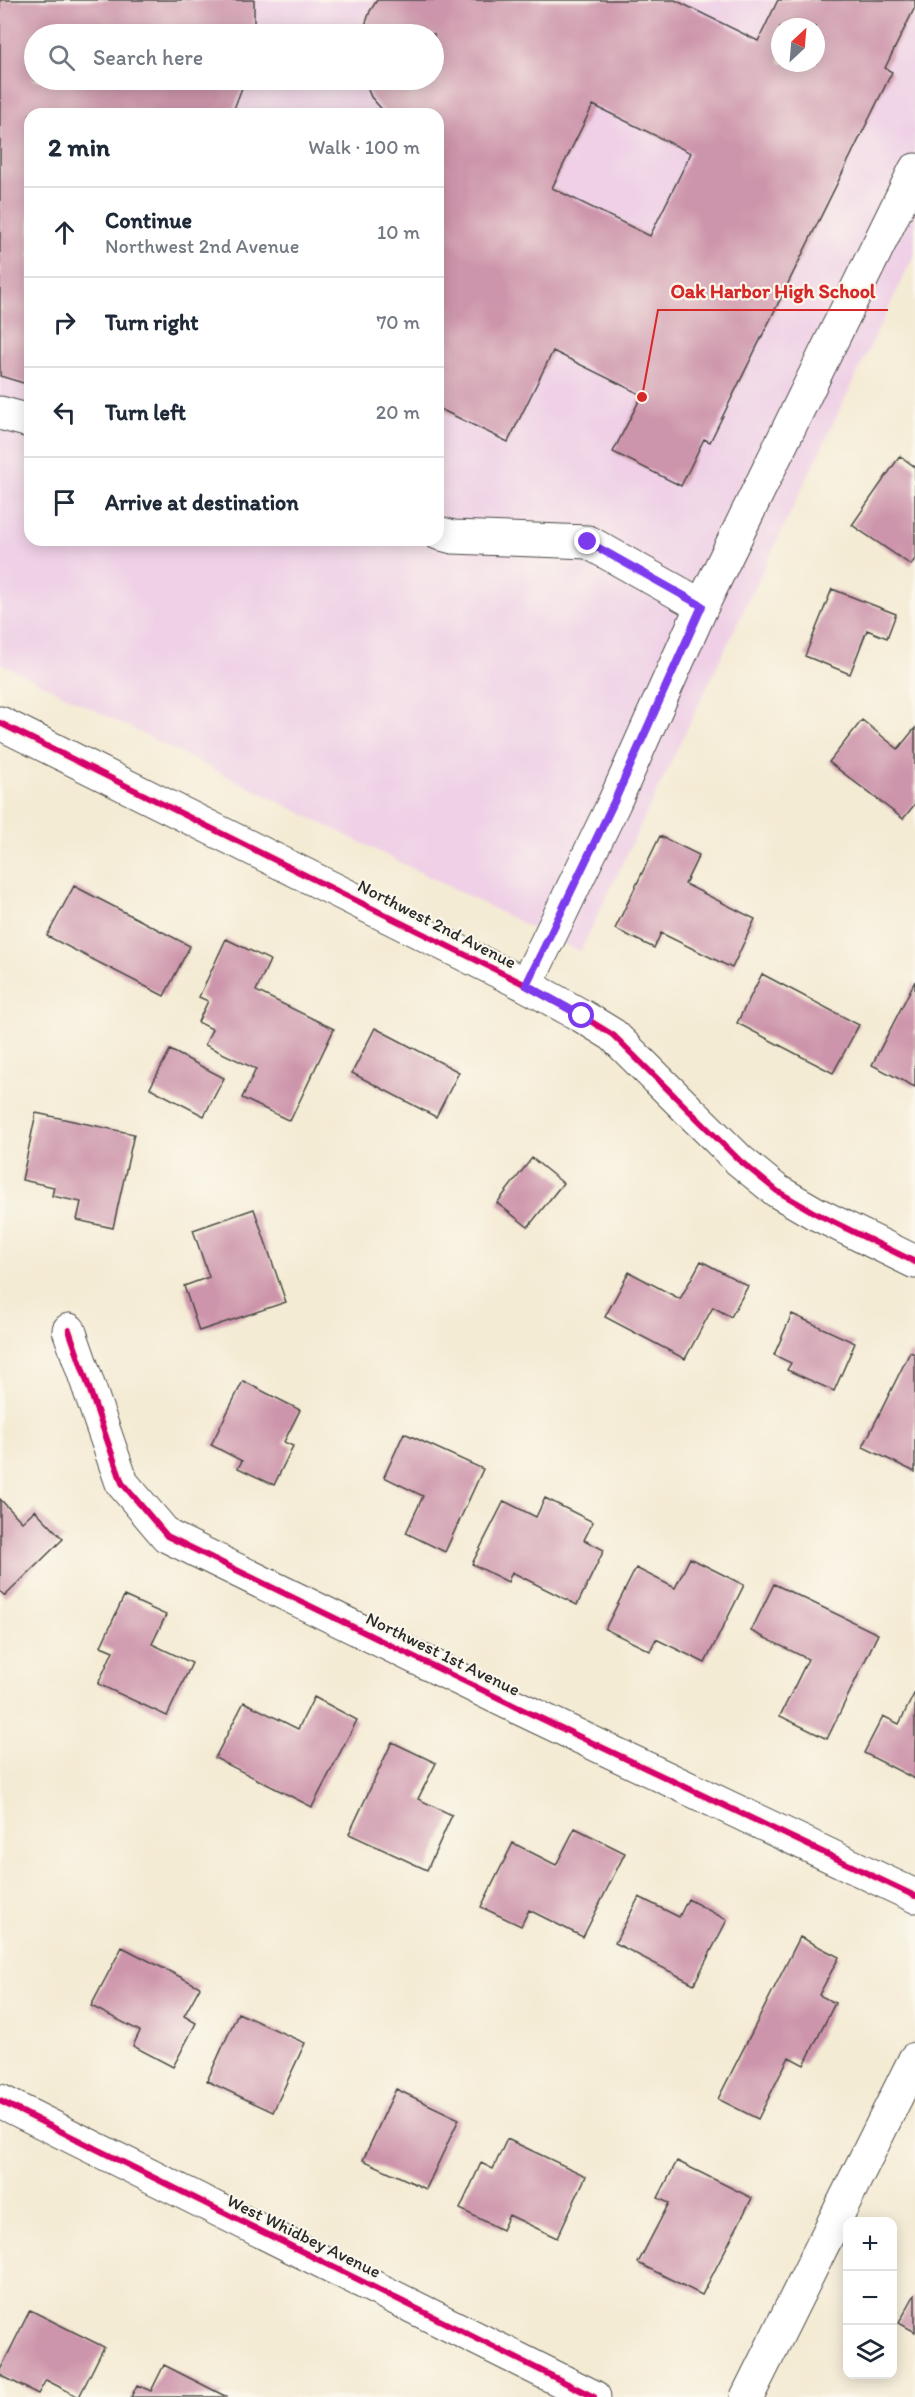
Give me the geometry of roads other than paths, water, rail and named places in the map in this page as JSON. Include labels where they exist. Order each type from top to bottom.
[{"type":"street","points":[[526,985],[614,802],[702,606],[915,170]]},
{"type":"street","points":[[0,412],[24,419]]},
{"type":"street","points":[[444,535],[453,537],[588,542],[702,606]]},
{"type":"street","name":"Northwest 2nd Avenue","points":[[0,723],[526,985],[582,1016],[612,1035],[739,1160],[777,1191],[815,1213],[915,1262]]},
{"type":"street","name":"Northwest 1st Avenue","points":[[69,1330],[122,1483],[167,1536],[519,1708],[915,1896]]},
{"type":"street","points":[[747,2397],[915,2059]]},
{"type":"street","name":"West Whidbey Avenue","points":[[0,2101],[594,2397]]},
{"type":"place","name":"Oak Harbor High School","points":[[642,397]]}]
